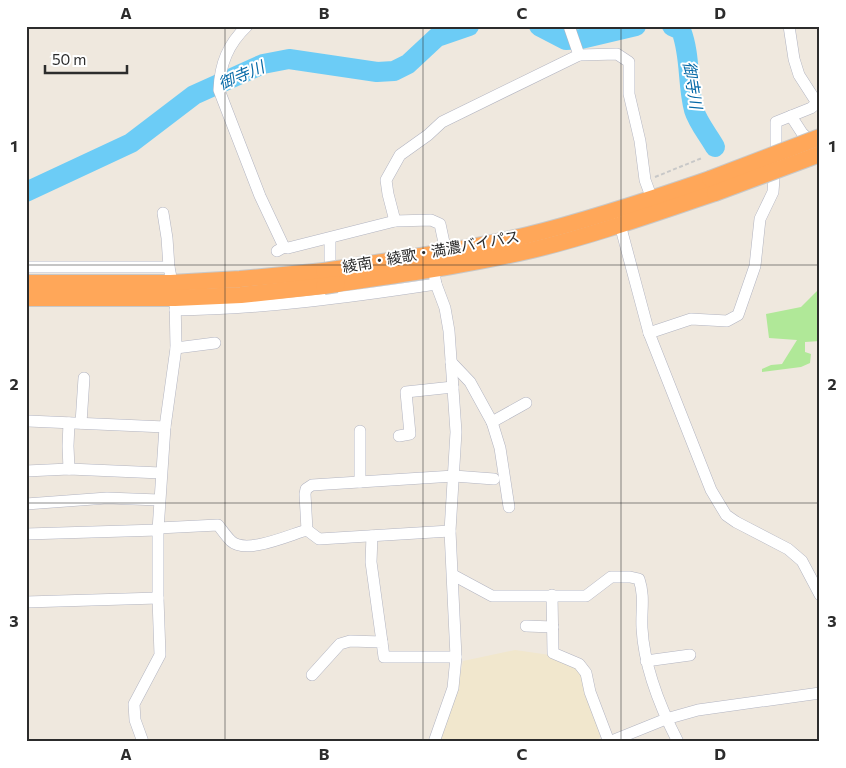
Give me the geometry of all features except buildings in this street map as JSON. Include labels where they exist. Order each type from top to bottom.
[{"type":"highway","name":"綾南・綾歌・満濃バイパス","points":[[618,218],[652,199],[712,186],[820,137]]},
{"type":"highway","name":"綾南・綾歌・満濃バイパス","points":[[26,298],[172,289],[240,280],[330,282],[436,265],[527,235],[618,218],[712,186],[820,154]]},
{"type":"highway","name":"綾南・綾歌・満濃バイパス","points":[[26,283],[172,289]]},
{"type":"street","points":[[247,26],[234,38],[223,62],[218,90],[281,249],[330,239],[356,230],[395,221],[436,221],[440,224],[436,265],[447,315],[456,432],[450,531],[456,658],[453,688],[434,742]]},
{"type":"street","points":[[649,333],[691,319],[727,321],[738,315],[756,266],[760,219],[772,192],[776,151],[776,122],[811,108],[817,103],[799,75],[794,59],[789,26]]},
{"type":"street","points":[[395,221],[386,180],[400,155],[428,135],[442,122],[574,40],[618,54],[629,62],[629,94],[640,141],[645,180],[652,199]]},
{"type":"street","points":[[791,116],[802,133],[820,150]]},
{"type":"street","points":[[143,742],[135,720],[134,704],[160,656],[158,598],[159,500],[165,426],[176,348],[172,289],[163,214]]},
{"type":"street","points":[[618,218],[649,333],[710,490],[726,515],[788,548],[802,562],[820,595]]},
{"type":"street","points":[[330,239],[330,282]]},
{"type":"street","points":[[26,266],[172,289],[254,306],[330,282],[436,265]]},
{"type":"street","points":[[176,348],[216,343]]},
{"type":"street","points":[[451,362],[470,382],[492,422],[500,448],[509,507]]},
{"type":"street","points":[[70,470],[68,446],[75,423],[84,378]]},
{"type":"street","points":[[399,436],[410,434],[406,392],[453,387]]},
{"type":"street","points":[[492,422],[526,403]]},
{"type":"street","points":[[28,421],[165,426]]},
{"type":"street","points":[[360,431],[360,482]]},
{"type":"street","points":[[26,471],[70,470],[161,473]]},
{"type":"street","points":[[450,531],[319,539],[307,530],[305,494],[308,487],[312,485],[454,476],[494,479]]},
{"type":"street","points":[[26,504],[107,498],[159,500]]},
{"type":"street","points":[[26,534],[218,525],[231,542],[242,546],[252,546],[307,530]]},
{"type":"street","points":[[372,536],[371,562],[384,657],[456,658]]},
{"type":"street","points":[[452,575],[492,596],[586,596],[611,577],[638,579],[643,591],[642,628],[646,661],[666,719],[678,742]]},
{"type":"street","points":[[552,595],[553,653],[578,664],[586,673],[590,692],[609,742],[666,719],[698,710],[820,693]]},
{"type":"street","points":[[26,602],[158,598]]},
{"type":"street","points":[[526,626],[553,627]]},
{"type":"street","points":[[312,675],[340,644],[350,641],[382,642]]},
{"type":"street","points":[[646,661],[690,655]]},
{"type":"path","points":[[645,180],[702,158]]},
{"type":"shaded area","points":[[515,650],[550,655],[575,667],[583,676],[602,733],[599,739],[592,742],[438,742],[455,699],[463,661]]},
{"type":"green space","points":[[820,288],[820,341],[805,342],[805,352],[811,354],[810,363],[801,367],[762,372],[762,369],[771,365],[782,364],[797,340],[769,338],[766,314],[801,307]]},
{"type":"waterway","name":"御寺川","points":[[26,192],[131,143],[194,95],[263,64],[289,59],[377,72],[394,71],[408,64],[437,37],[469,26]]},
{"type":"waterway","name":"御寺川","points":[[539,26],[566,40],[581,39],[636,26]]},
{"type":"waterway","name":"御寺川","points":[[672,26],[681,30],[684,40],[694,110],[715,147]]}]
